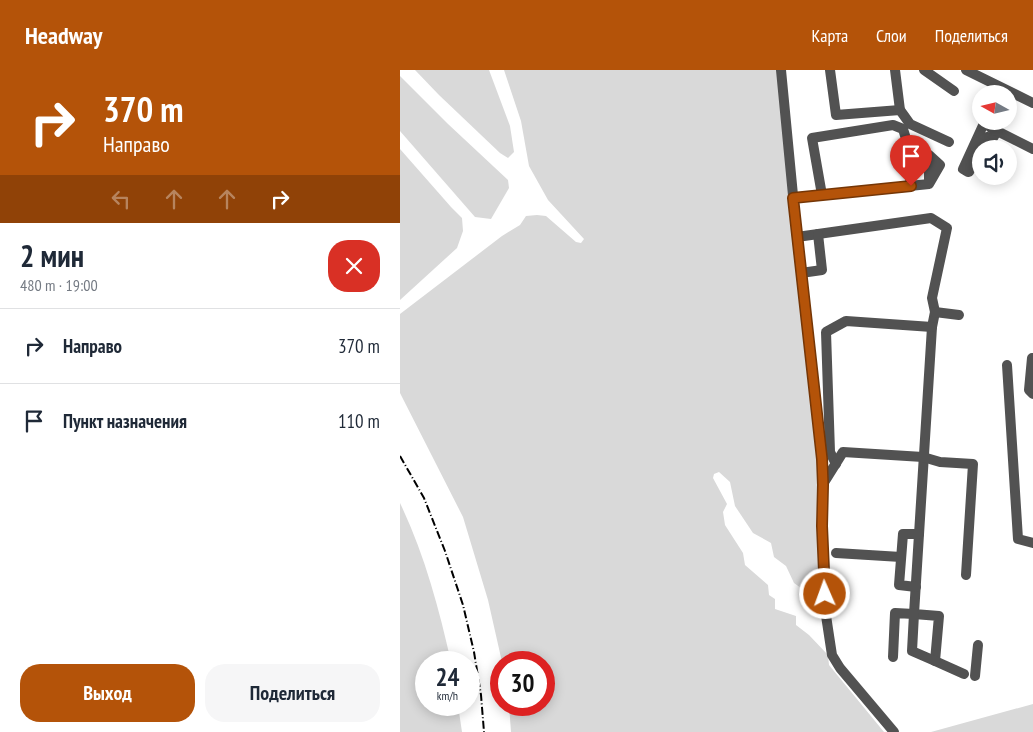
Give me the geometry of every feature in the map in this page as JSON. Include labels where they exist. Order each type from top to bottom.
[{"type":"street","points":[[781,70],[797,237],[822,459],[825,609],[832,654],[840,668],[894,732]]},
{"type":"street","points":[[830,70],[836,116],[900,110]]},
{"type":"street","points":[[894,70],[900,110],[910,124],[949,142]]},
{"type":"street","points":[[924,70],[954,91]]},
{"type":"street","points":[[966,70],[1033,103]]},
{"type":"street","points":[[822,195],[812,138],[893,125],[903,129],[907,142],[910,179]]},
{"type":"street","points":[[981,130],[963,169],[968,172],[987,137],[993,138],[994,130]]},
{"type":"street","points":[[1002,130],[1033,149]]},
{"type":"street","points":[[793,198],[929,184]]},
{"type":"street","points":[[797,237],[931,218],[947,228],[932,298],[935,312],[932,327],[923,458],[912,650],[970,675],[978,645]]},
{"type":"street","points":[[801,273],[822,270],[818,234]]},
{"type":"street","points":[[935,312],[959,315]]},
{"type":"street","points":[[836,464],[830,452],[826,332],[846,321],[932,327]]},
{"type":"street","points":[[1032,358],[1030,390],[1033,394]]},
{"type":"street","points":[[1007,365],[1018,539],[1033,542]]},
{"type":"street","points":[[823,485],[843,452],[973,464],[966,575]]},
{"type":"street","points":[[916,587],[899,585],[902,534],[919,534]]},
{"type":"street","points":[[836,553],[901,557]]},
{"type":"street","points":[[893,657],[895,613],[939,616],[936,661]]},
{"type":"shaded area","points":[[415,70],[489,70],[510,126],[514,152],[508,158],[500,153]]},
{"type":"shaded area","points":[[504,70],[777,70],[821,474],[819,589],[814,592],[801,588],[794,583],[786,566],[774,557],[771,543],[753,533],[735,506],[730,482],[719,472],[714,474],[713,478],[727,504],[723,512],[725,525],[743,553],[745,565],[768,585],[769,595],[775,599],[775,609],[796,616],[796,625],[809,635],[828,655],[829,665],[884,732],[511,732],[510,716],[555,716],[555,651],[500,651],[488,600],[463,517],[400,393],[400,314],[502,236],[520,225],[526,216],[546,216],[576,242],[581,243],[584,239],[548,200],[529,166],[521,121]]},
{"type":"shaded area","points":[[400,76],[508,180],[509,188],[491,219],[475,217],[400,131]]},
{"type":"shaded area","points":[[400,149],[462,218],[463,231],[457,248],[400,300]]},
{"type":"shaded area","points":[[400,503],[409,522],[430,581],[448,651],[415,651],[415,716],[460,716],[462,732],[400,732]]},
{"type":"shaded area","points":[[1033,704],[1033,732],[931,732]]},
{"type":"railway","points":[[400,456],[424,498],[445,551],[463,605],[474,652],[481,695],[484,732]]},
{"type":"route","points":[[825,594],[822,459],[793,198],[911,186]]}]
